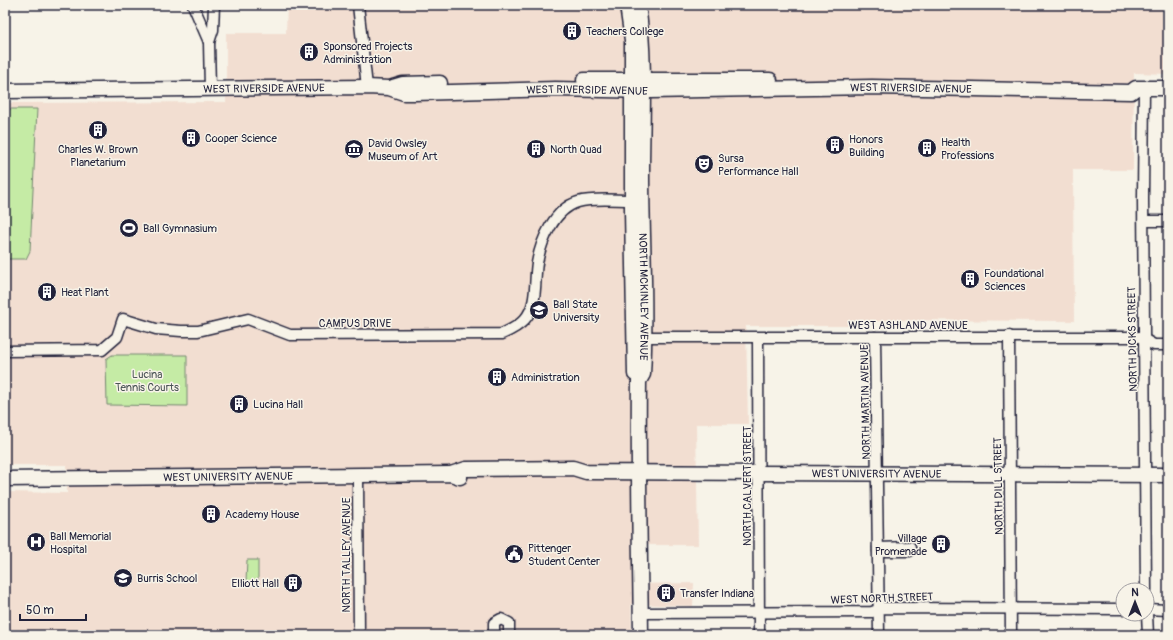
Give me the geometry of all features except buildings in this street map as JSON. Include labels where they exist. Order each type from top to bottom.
[{"type":"street","points":[[193,5],[209,42]]},
{"type":"street","points":[[210,89],[209,42],[213,30],[214,5]]},
{"type":"street","points":[[358,5],[366,88]]},
{"type":"street","name":"NORTH MCKINLEY AVENUE","points":[[627,5],[636,82],[637,200],[645,337],[643,374],[639,380],[638,472],[641,635]]},
{"type":"street","name":"NORTH MCKINLEY AVENUE","points":[[636,82],[642,45],[638,5]]},
{"type":"street","name":"WEST RIVERSIDE AVENUE","points":[[5,90],[389,88],[404,93],[415,94],[555,89],[636,82],[1131,92],[1140,88],[1168,88]]},
{"type":"street","name":"NORTH DICKS STREET","points":[[1140,88],[1144,221],[1146,582]]},
{"type":"street","points":[[637,200],[635,373],[639,380]]},
{"type":"street","name":"CAMPUS DRIVE","points":[[5,351],[102,350],[117,337],[123,319],[156,329],[181,331],[198,331],[248,319],[290,335],[502,334],[515,328],[525,318],[532,307],[537,262],[543,241],[558,216],[567,207],[579,202],[637,200]]},
{"type":"street","points":[[1144,221],[1168,221]]},
{"type":"street","name":"NORTH DILL STREET","points":[[1009,336],[1011,635]]},
{"type":"street","name":"WEST ASHLAND AVENUE","points":[[645,337],[1135,337],[1144,339],[1154,345],[1168,345]]},
{"type":"street","name":"NORTH MARTIN AVENUE","points":[[875,337],[879,635]]},
{"type":"street","name":"NORTH CALVERT STREET","points":[[758,338],[759,635]]},
{"type":"street","name":"WEST UNIVERSITY AVENUE","points":[[5,479],[452,474],[466,469],[507,468],[573,468],[586,472],[1168,475]]},
{"type":"street","name":"NORTH TALLEY AVENUE","points":[[358,475],[359,635]]},
{"type":"street","name":"WEST NORTH STREET","points":[[641,613],[1115,609]]},
{"type":"street","points":[[1155,609],[1168,610]]},
{"type":"street","points":[[494,635],[494,623],[501,619],[509,623],[509,635]]},
{"type":"street","points":[[1147,622],[1148,635]]},
{"type":"shaded area","name":"Ball State University","points":[[287,5],[1168,5],[1168,74],[1134,73],[1133,170],[1073,170],[1074,321],[885,320],[851,326],[746,326],[748,424],[696,424],[698,545],[632,545],[633,584],[694,583],[693,606],[631,604],[632,635],[5,635],[5,492],[67,493],[67,465],[5,465],[5,103],[226,102],[226,33],[286,33]]},
{"type":"green space","points":[[5,109],[37,109],[30,251],[26,259],[5,259]]},
{"type":"green space","name":"Lucina Tennis Courts","points":[[112,355],[187,355],[187,406],[107,405],[106,359]]},
{"type":"green space","points":[[247,560],[258,560],[258,582],[246,582]]},
{"type":"place","name":"Teachers College","points":[[572,31]]},
{"type":"place","name":"Sponsored Projects Administration","points":[[309,52]]},
{"type":"place","name":"Charles W. Brown Planetarium","points":[[98,130]]},
{"type":"place","name":"Cooper Science","points":[[191,138]]},
{"type":"place","name":"Honors Building","points":[[835,145]]},
{"type":"place","name":"Health Professions","points":[[927,148]]},
{"type":"place","name":"David Owsley Museum of Art","points":[[354,149]]},
{"type":"place","name":"North Quad","points":[[536,149]]},
{"type":"place","name":"Sursa Performance Hall","points":[[704,164]]},
{"type":"place","name":"Ball Gymnasium","points":[[129,228]]},
{"type":"place","name":"Foundational Sciences","points":[[970,279]]},
{"type":"place","name":"Heat Plant","points":[[47,292]]},
{"type":"place","name":"Ball State University","points":[[539,310]]},
{"type":"place","name":"Administration","points":[[497,377]]},
{"type":"place","name":"Lucina Hall","points":[[239,404]]},
{"type":"place","name":"Academy House","points":[[211,514]]},
{"type":"place","name":"Ball Memorial Hospital","points":[[36,542]]},
{"type":"place","name":"Village Promenade","points":[[941,544]]},
{"type":"place","name":"Pittenger Student Center","points":[[514,554]]},
{"type":"place","name":"Burris School","points":[[123,578]]},
{"type":"place","name":"Elliott Hall","points":[[293,583]]},
{"type":"place","name":"Transfer Indiana","points":[[666,593]]}]
